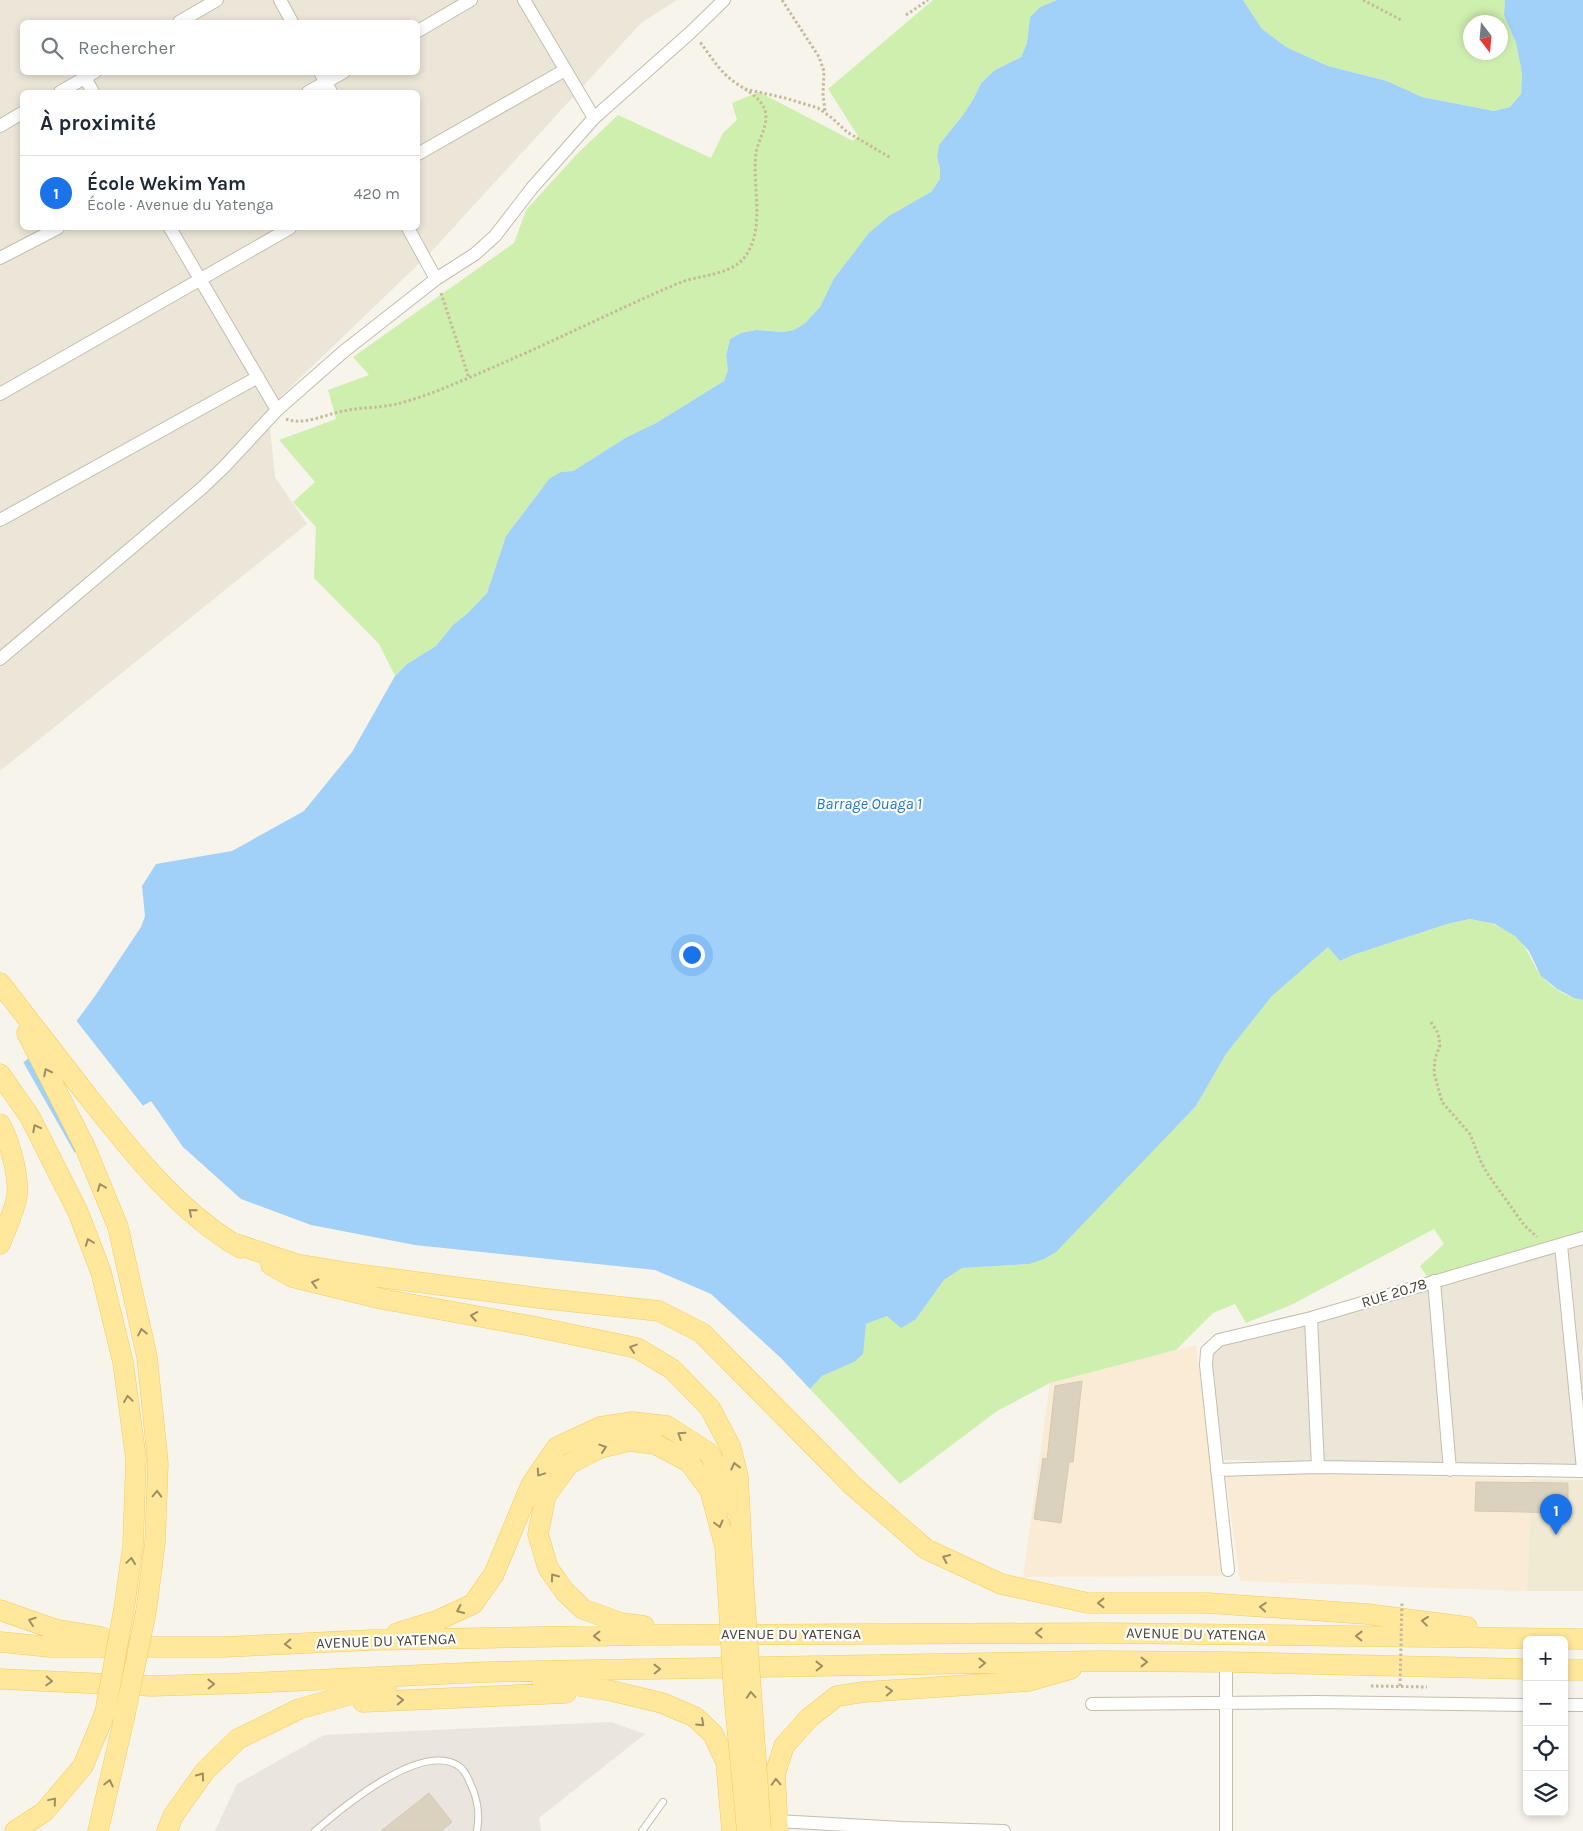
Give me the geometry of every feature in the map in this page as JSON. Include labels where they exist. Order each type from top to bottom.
[{"type":"main road","points":[[2,985],[42,1047],[145,1166],[189,1210],[230,1242],[292,1277],[382,1299],[531,1326],[637,1348],[672,1369],[710,1408],[731,1448],[738,1477],[742,1532],[736,1592],[734,1694],[747,1831]]},
{"type":"main road","points":[[42,1047],[118,1227],[147,1357],[158,1463],[155,1543],[146,1612],[98,1831]]},
{"type":"main road","points":[[1,1075],[30,1117],[59,1172],[78,1212],[101,1272],[123,1362],[136,1459],[133,1546],[124,1609],[105,1713],[83,1766],[44,1812],[15,1831]]},
{"type":"main road","points":[[0,1124],[11,1154],[17,1197],[0,1244]]},
{"type":"main road","points":[[230,1242],[296,1264],[339,1271],[539,1298],[659,1311],[702,1333],[853,1486],[926,1548],[1001,1584],[1088,1603],[1207,1602],[1367,1614],[1537,1636]]},
{"type":"main road","points":[[372,1640],[436,1621],[473,1604],[494,1574],[531,1485],[557,1447],[600,1427],[634,1422],[667,1426],[709,1453],[726,1484],[742,1532]]},
{"type":"main road","points":[[708,1635],[621,1624],[583,1608],[565,1592],[548,1568],[538,1534],[546,1494],[569,1464],[600,1448],[629,1441],[656,1444],[689,1462],[710,1490],[736,1592],[772,1828]]},
{"type":"main road","points":[[0,1610],[54,1629],[165,1648]]},
{"type":"main road","name":"AVENUE DU YATENGA","points":[[0,1642],[50,1647],[165,1648],[372,1640],[708,1635],[1104,1633],[1523,1639]]},
{"type":"main road","name":"AVENUE DU YATENGA","points":[[1568,1639],[1583,1639]]},
{"type":"main road","points":[[772,1828],[775,1774],[784,1746],[809,1718],[837,1696],[864,1692],[1029,1681],[1098,1661]]},
{"type":"main road","name":"AVENUE DU YATENGA","points":[[0,1678],[152,1686],[486,1672],[1098,1661],[1523,1669]]},
{"type":"main road","points":[[1568,1670],[1583,1670]]},
{"type":"main road","points":[[170,1826],[204,1771],[238,1739],[299,1709],[370,1689],[486,1672],[612,1691],[662,1703],[694,1717],[713,1734],[726,1762],[732,1831]]},
{"type":"main road","points":[[299,1709],[357,1702],[612,1691]]},
{"type":"street","points":[[182,20],[217,0]]},
{"type":"street","points":[[280,0],[291,20]]},
{"type":"street","points":[[420,30],[472,0]]},
{"type":"street","points":[[524,0],[594,118]]},
{"type":"street","points":[[0,659],[202,488],[277,410],[343,352],[436,279],[476,254],[496,236],[532,188],[594,118],[691,32],[724,0]]},
{"type":"street","points":[[420,153],[565,70]]},
{"type":"street","points":[[312,90],[339,75]]},
{"type":"street","points":[[64,90],[90,76],[93,90]]},
{"type":"street","points":[[0,126],[20,115]]},
{"type":"street","points":[[0,258],[54,230]]},
{"type":"street","points":[[171,230],[277,410]]},
{"type":"street","points":[[0,394],[287,230]]},
{"type":"street","points":[[409,230],[436,279]]},
{"type":"street","points":[[0,520],[258,377]]},
{"type":"street","name":"RUE 20.78","points":[[1218,1470],[1206,1365],[1207,1351],[1219,1340],[1312,1318],[1583,1238]]},
{"type":"street","points":[[1228,1570],[1218,1470],[1318,1468],[1583,1470],[1561,1245]]},
{"type":"street","points":[[1434,1281],[1450,1470]]},
{"type":"street","points":[[1312,1318],[1318,1468]]},
{"type":"street","points":[[1226,1662],[1226,1831]]},
{"type":"street","points":[[1092,1704],[1324,1702],[1523,1704]]},
{"type":"street","points":[[1568,1705],[1583,1705]]},
{"type":"street","points":[[772,1828],[1004,1831]]},
{"type":"lane","points":[[315,1831],[344,1806],[400,1770],[431,1762],[448,1761],[459,1765],[477,1797],[479,1818],[477,1831]]},
{"type":"lane","points":[[642,1831],[663,1802]]},
{"type":"path","points":[[782,0],[820,57],[824,71],[823,94],[825,113]]},
{"type":"path","points":[[906,15],[928,0]]},
{"type":"path","points":[[1363,0],[1403,21]]},
{"type":"path","points":[[277,410],[287,420],[301,422],[345,410],[395,404],[469,378],[681,282],[728,270],[739,263],[752,242],[755,228],[756,154],[764,128],[764,108],[745,89],[717,67],[711,56],[691,32]]},
{"type":"path","points":[[745,89],[818,108],[847,132],[891,158]]},
{"type":"path","points":[[436,279],[469,378]]},
{"type":"path","points":[[1431,1022],[1438,1033],[1440,1045],[1435,1059],[1434,1073],[1442,1102],[1470,1134],[1487,1173],[1524,1225],[1535,1234],[1546,1249]]},
{"type":"path","points":[[1400,1686],[1402,1602]]},
{"type":"path","points":[[1371,1686],[1427,1687]]},
{"type":"shaded area","points":[[0,0],[677,0],[641,23],[430,253],[268,409],[275,477],[307,524],[0,771]]},
{"type":"shaded area","points":[[1583,1243],[1583,1465],[1224,1460],[1209,1345]]},
{"type":"shaded area","points":[[1196,1345],[1225,1576],[1023,1577],[1050,1383]]},
{"type":"shaded area","points":[[1225,1472],[1532,1479],[1527,1591],[1240,1581]]},
{"type":"shaded area","points":[[1532,1479],[1583,1480],[1583,1591],[1527,1591]]},
{"type":"shaded area","points":[[611,1722],[645,1734],[539,1818],[541,1831],[215,1831],[237,1784],[324,1735]]},
{"type":"green space","points":[[933,0],[1057,0],[1040,7],[1030,17],[1027,43],[1021,57],[995,70],[981,83],[963,115],[939,145],[937,157],[940,179],[931,192],[918,200],[833,280],[820,307],[805,323],[794,330],[783,332],[756,330],[741,333],[730,339],[726,356],[728,370],[724,381],[656,423],[627,437],[573,471],[561,472],[542,488],[506,536],[487,593],[453,625],[436,646],[407,664],[395,676],[379,644],[314,578],[316,527],[293,502],[315,482],[279,440],[336,419],[328,390],[369,375],[353,357],[514,243],[526,210],[576,155],[618,115],[711,158],[723,133],[737,120],[732,103],[759,92],[853,141],[858,136],[828,89]]},
{"type":"green space","points":[[1243,0],[1505,0],[1504,15],[1463,15],[1463,60],[1508,60],[1508,24],[1516,43],[1522,73],[1521,94],[1510,107],[1494,111],[1422,97],[1387,81],[1328,66],[1286,47],[1262,29]]},
{"type":"green space","points":[[1470,919],[1483,921],[1511,933],[1524,946],[1549,984],[1571,997],[1583,1000],[1583,1234],[1427,1277],[1420,1266],[1444,1244],[1434,1229],[1291,1305],[1246,1323],[1235,1304],[1213,1313],[1176,1350],[1050,1383],[997,1411],[900,1484],[810,1389],[822,1376],[854,1362],[866,1324],[887,1316],[916,1319],[944,1280],[962,1268],[1029,1264],[1148,1155],[1196,1106],[1226,1054],[1271,997],[1328,947],[1340,961],[1447,924]]},
{"type":"water","name":"Barrage Ouaga 1","points":[[1057,0],[1243,0],[1262,29],[1286,47],[1328,66],[1387,81],[1422,97],[1494,111],[1510,107],[1521,94],[1522,73],[1516,43],[1508,24],[1508,15],[1504,15],[1505,0],[1583,0],[1583,1000],[1574,998],[1557,989],[1541,976],[1529,951],[1515,936],[1495,924],[1470,919],[1447,924],[1340,961],[1328,947],[1271,997],[1226,1054],[1196,1106],[1056,1252],[1044,1259],[1029,1264],[962,1268],[944,1280],[916,1319],[901,1328],[887,1316],[866,1324],[863,1354],[854,1362],[822,1376],[810,1389],[781,1358],[711,1294],[655,1270],[415,1245],[311,1225],[241,1199],[183,1147],[151,1101],[124,1117],[37,1180],[0,1080],[75,1023],[95,996],[141,927],[145,916],[142,886],[156,864],[232,851],[304,811],[352,752],[395,676],[407,664],[436,646],[453,625],[487,593],[506,536],[549,479],[561,472],[573,471],[627,437],[656,423],[724,381],[728,370],[726,356],[730,339],[741,333],[756,330],[783,332],[794,330],[805,323],[820,307],[833,280],[869,233],[889,216],[931,192],[940,179],[937,157],[939,145],[963,115],[981,83],[995,70],[1021,57],[1027,43],[1030,17],[1040,7]]},
{"type":"pier","points":[[75,1019],[144,1107],[80,1152],[30,1054]]},
{"type":"pier","points":[[22,1060],[76,1155],[0,1212],[0,1077]]},
{"type":"building","points":[[1082,1381],[1073,1462],[1069,1462],[1061,1523],[1034,1519],[1043,1458],[1047,1459],[1055,1386]]},
{"type":"building","points":[[1476,1482],[1568,1483],[1568,1513],[1475,1511]]},
{"type":"building","points":[[429,1793],[452,1822],[441,1831],[381,1831]]},
{"type":"place","name":"École Wekim Yam","points":[[1556,1535]]}]
